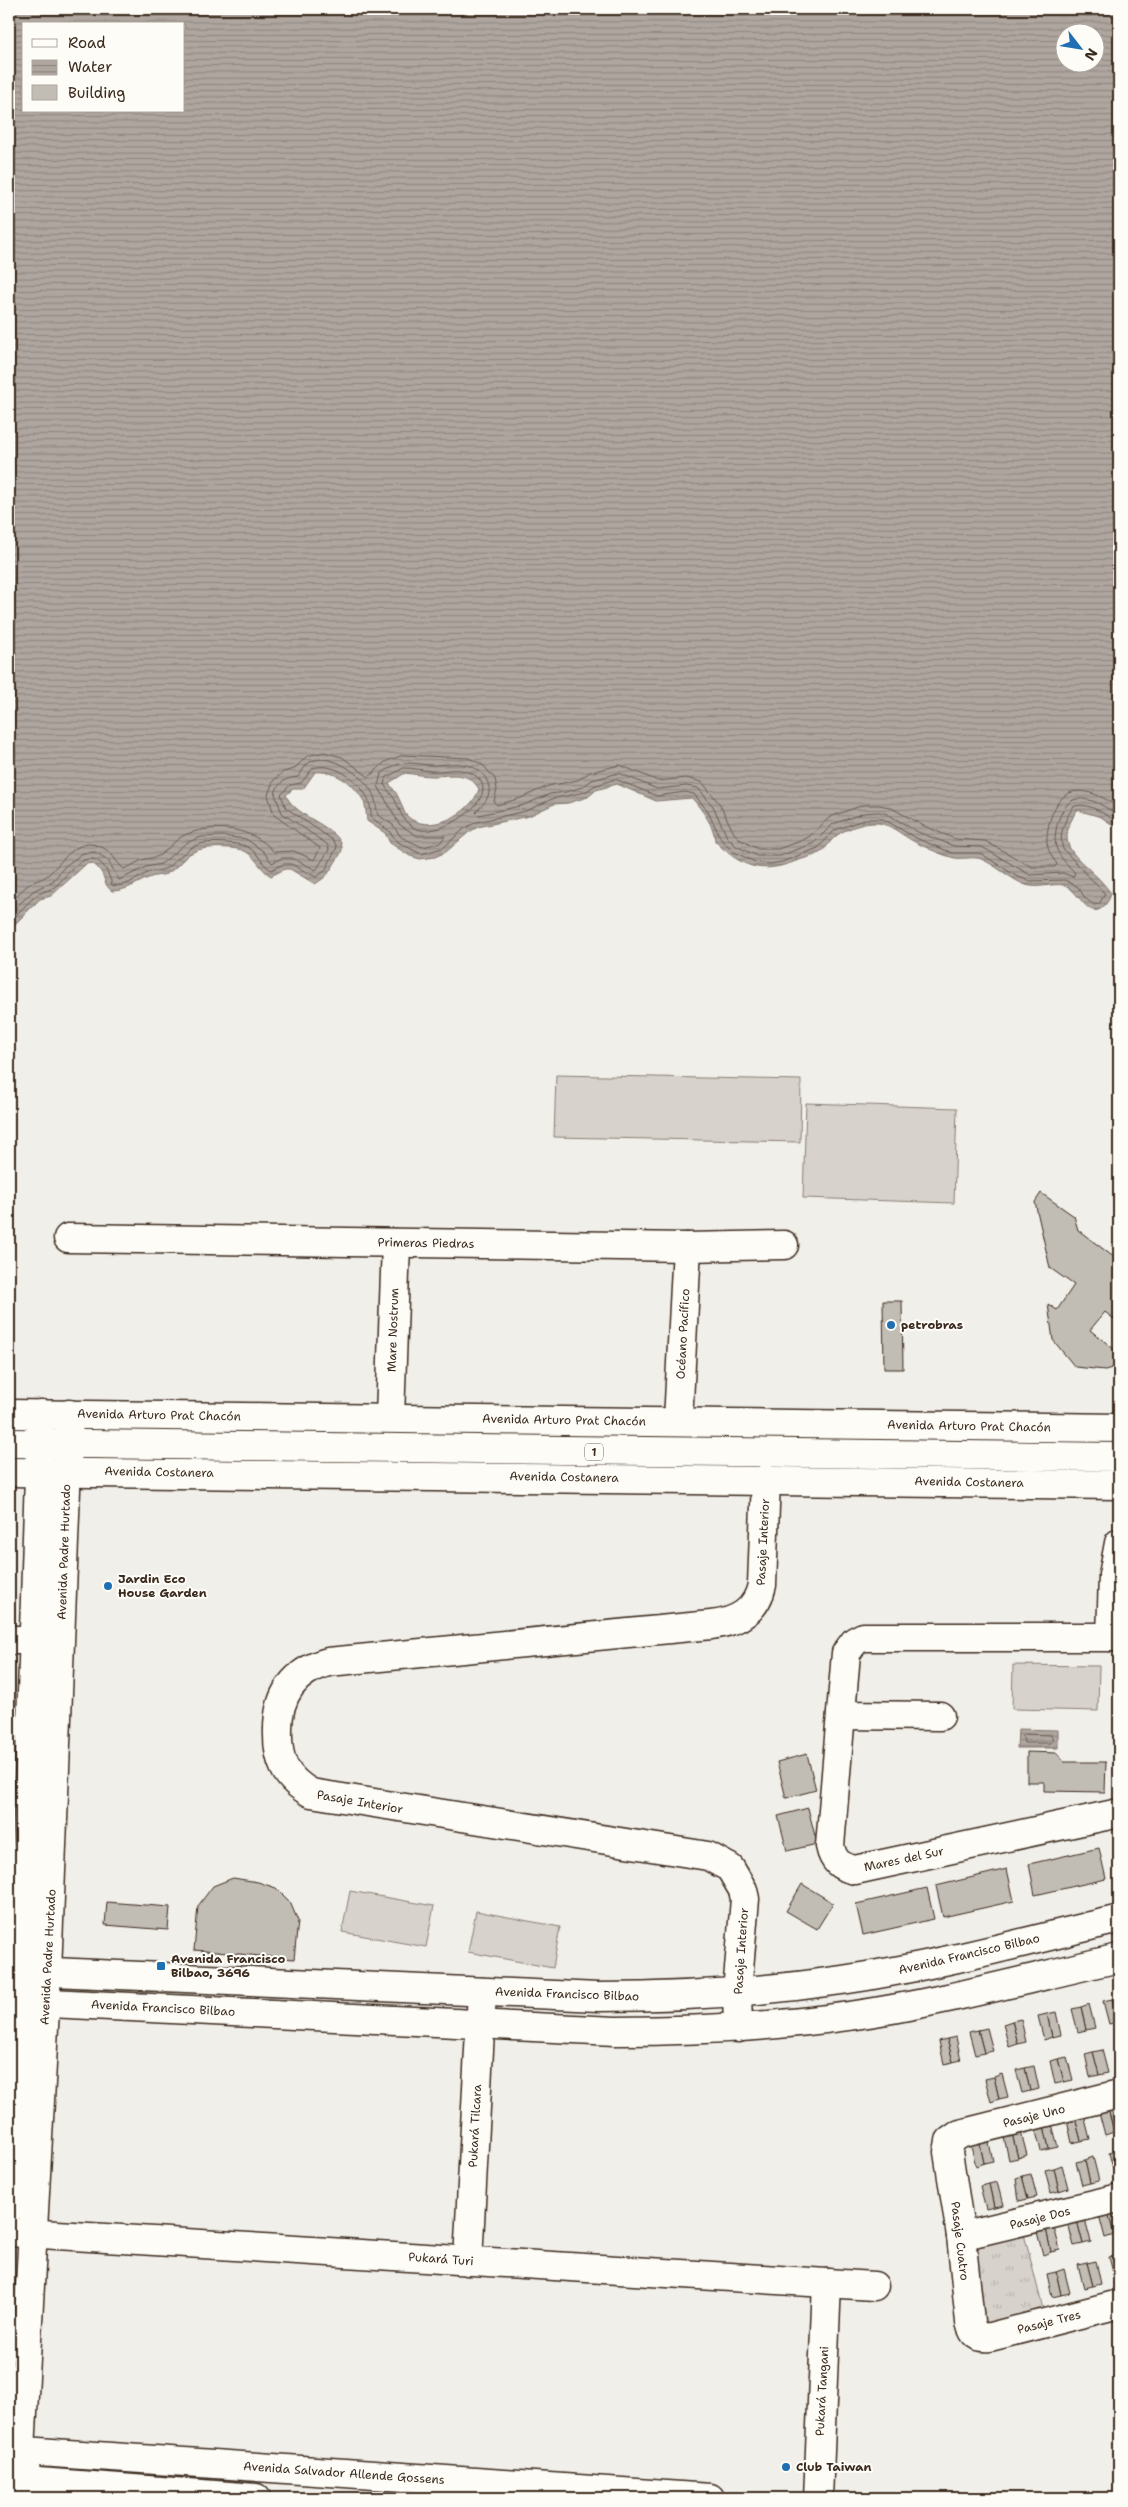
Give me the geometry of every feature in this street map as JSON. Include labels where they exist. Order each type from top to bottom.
[{"type":"street","name":"Primeras Piedras","points":[[68,1238],[687,1247],[784,1245]]},
{"type":"street","name":"Mare Nostrum","points":[[390,1418],[396,1243]]},
{"type":"street","name":"Océano Pacífico","points":[[678,1422],[687,1247]]},
{"type":"street","name":"Avenida Arturo Prat Chacón","points":[[9,1414],[1119,1428]]},
{"type":"street","name":"Avenida Padre Hurtado","points":[[23,2487],[15,2450],[31,1782],[21,1640],[39,1471],[41,1414]]},
{"type":"street","name":"Avenida Padre Hurtado","points":[[26,1971],[17,1891],[31,1782],[61,1640],[69,1414]]},
{"type":"street","name":"1","points":[[9,1443],[562,1451],[1119,1456]]},
{"type":"street","name":"Avenida Costanera","points":[[9,1472],[68,1471],[766,1479],[1119,1485]]},
{"type":"street","name":"Pasaje Interior","points":[[738,2028],[737,1992],[745,1899],[740,1882],[724,1862],[708,1856],[311,1793],[291,1779],[284,1770],[278,1748],[278,1721],[282,1699],[294,1679],[309,1668],[328,1662],[711,1625],[736,1620],[751,1608],[760,1593],[766,1479]]},
{"type":"street","name":"Mares del Sur","points":[[1119,1543],[1113,1575],[1115,1637],[864,1637],[855,1641],[846,1653],[830,1846],[832,1855],[839,1864],[855,1870],[1119,1813]]},
{"type":"street","points":[[21,1640],[61,1640]]},
{"type":"street","points":[[841,1715],[940,1716]]},
{"type":"street","name":"Avenida Francisco Bilbao","points":[[26,1971],[482,1992],[635,1997],[737,1992],[844,1980],[897,1971],[1119,1920]]},
{"type":"street","name":"Avenida Francisco Bilbao","points":[[25,2002],[615,2031],[738,2028],[802,2022],[898,2007],[1119,1958]]},
{"type":"street","name":"Pukará Tilcara","points":[[468,2261],[482,1992]]},
{"type":"street","name":"Avenida Padre Hurtado","points":[[9,2209],[11,2126],[25,2002]]},
{"type":"street","name":"Pasaje Uno","points":[[950,2141],[960,2134],[1119,2094]]},
{"type":"street","name":"Pasaje Cuatro","points":[[950,2141],[948,2152],[961,2236],[970,2322],[972,2330],[979,2337]]},
{"type":"street","name":"Pasaje Dos","points":[[961,2236],[1119,2198]]},
{"type":"street","name":"Pukará Turi","points":[[21,2233],[874,2286]]},
{"type":"street","name":"Pukará Tangani","points":[[818,2498],[827,2283]]},
{"type":"street","name":"Pasaje Tres","points":[[979,2337],[990,2337],[1119,2304]]},
{"type":"street","name":"Avenida Salvador Allende Gossens","points":[[15,2450],[657,2496],[710,2498]]},
{"type":"street","points":[[23,2487],[248,2498]]},
{"type":"green space","points":[[556,1075],[801,1080],[800,1142],[554,1137]]},
{"type":"green space","points":[[806,1103],[957,1108],[954,1203],[803,1198]]},
{"type":"green space","points":[[1013,1665],[1099,1666],[1098,1711],[1012,1709]]},
{"type":"green space","points":[[350,1891],[434,1906],[426,1947],[342,1932]]},
{"type":"green space","points":[[476,1911],[560,1927],[553,1968],[468,1952]]},
{"type":"green space","points":[[1024,2234],[1044,2313],[982,2327],[972,2246]]},
{"type":"water","points":[[9,9],[1119,9],[1119,829],[1101,817],[1077,810],[1071,822],[1067,839],[1073,853],[1111,893],[1109,900],[1104,906],[1098,910],[1093,910],[1068,887],[1063,885],[1026,885],[982,859],[954,858],[931,850],[888,826],[878,823],[865,824],[840,833],[821,852],[812,856],[772,867],[752,866],[734,857],[715,841],[710,824],[692,798],[656,801],[617,784],[596,790],[588,797],[568,803],[554,804],[529,816],[478,827],[469,832],[446,852],[435,857],[420,859],[410,856],[390,843],[385,833],[367,821],[363,800],[353,787],[342,778],[322,772],[315,772],[303,789],[293,789],[286,795],[298,810],[334,834],[342,847],[341,853],[329,872],[315,884],[290,869],[285,869],[271,876],[247,852],[242,850],[210,848],[189,854],[166,874],[151,877],[117,891],[112,891],[106,885],[97,867],[92,863],[86,864],[51,896],[40,899],[9,930]],"holes":[[[405,773],[430,776],[459,775],[470,779],[479,789],[468,807],[459,814],[437,823],[426,824],[416,822],[404,812],[397,795],[389,783]]]},
{"type":"water","points":[[1018,1729],[1058,1730],[1058,1748],[1017,1748]]},
{"type":"building","points":[[1041,1193],[1074,1216],[1078,1230],[1119,1261],[1119,1323],[1105,1312],[1090,1330],[1119,1353],[1119,1366],[1105,1370],[1075,1367],[1053,1340],[1048,1304],[1057,1310],[1074,1285],[1050,1268],[1035,1202]]},
{"type":"building","points":[[883,1301],[902,1301],[903,1369],[884,1369]]},
{"type":"building","points":[[1027,1752],[1057,1753],[1064,1762],[1106,1762],[1105,1792],[1044,1791],[1044,1782],[1027,1782]]},
{"type":"building","points":[[807,1754],[816,1790],[786,1798],[777,1762]]},
{"type":"building","points":[[808,1808],[817,1844],[787,1851],[778,1816]]},
{"type":"building","points":[[1119,1844],[1119,1864],[1115,1845]]},
{"type":"building","points":[[1099,1848],[1106,1879],[1035,1895],[1029,1864]]},
{"type":"building","points":[[1007,1869],[1014,1901],[943,1917],[936,1886]]},
{"type":"building","points":[[233,1878],[258,1882],[276,1888],[290,1902],[298,1921],[294,1959],[194,1950],[198,1906],[213,1886]]},
{"type":"building","points":[[802,1884],[833,1903],[817,1929],[786,1911]]},
{"type":"building","points":[[927,1888],[934,1919],[863,1935],[856,1904]]},
{"type":"building","points":[[107,1902],[170,1907],[168,1930],[105,1925]]},
{"type":"building","points":[[1119,1997],[1119,2021],[1118,2022],[1112,1999]]},
{"type":"building","points":[[1112,1999],[1118,2022],[1109,2024],[1103,2001]]},
{"type":"building","points":[[1089,2004],[1095,2028],[1086,2030],[1081,2007]]},
{"type":"building","points":[[1081,2007],[1086,2030],[1078,2032],[1072,2009]]},
{"type":"building","points":[[1056,2012],[1061,2035],[1052,2037],[1047,2014]]},
{"type":"building","points":[[1047,2014],[1052,2037],[1044,2040],[1038,2016]]},
{"type":"building","points":[[1021,2019],[1026,2042],[1018,2044],[1012,2021]]},
{"type":"building","points":[[1012,2021],[1018,2044],[1009,2047],[1003,2024]]},
{"type":"building","points":[[987,2028],[993,2051],[984,2053],[978,2030]]},
{"type":"building","points":[[978,2030],[984,2053],[975,2055],[969,2032]]},
{"type":"building","points":[[956,2037],[961,2060],[953,2062],[947,2039]]},
{"type":"building","points":[[947,2039],[953,2062],[944,2064],[939,2041]]},
{"type":"building","points":[[1102,2050],[1108,2073],[1099,2075],[1093,2052]]},
{"type":"building","points":[[1093,2052],[1099,2075],[1090,2077],[1085,2054]]},
{"type":"building","points":[[1067,2057],[1073,2080],[1064,2082],[1058,2059]]},
{"type":"building","points":[[1058,2059],[1064,2082],[1055,2084],[1050,2061]]},
{"type":"building","points":[[1034,2066],[1039,2089],[1030,2091],[1025,2068]]},
{"type":"building","points":[[1025,2068],[1030,2091],[1022,2093],[1016,2070]]},
{"type":"building","points":[[1002,2074],[1008,2097],[999,2099],[994,2077]]},
{"type":"building","points":[[994,2077],[999,2099],[991,2102],[985,2079]]},
{"type":"building","points":[[1117,2107],[1119,2131],[1114,2132],[1108,2109]]},
{"type":"building","points":[[1108,2109],[1114,2132],[1105,2135],[1099,2112]]},
{"type":"building","points":[[1084,2115],[1090,2139],[1081,2141],[1075,2118]]},
{"type":"building","points":[[1075,2118],[1081,2141],[1072,2143],[1067,2120]]},
{"type":"building","points":[[1052,2124],[1058,2147],[1049,2149],[1044,2126]]},
{"type":"building","points":[[1044,2126],[1049,2149],[1041,2151],[1035,2128]]},
{"type":"building","points":[[1021,2132],[1027,2155],[1018,2158],[1012,2134]]},
{"type":"building","points":[[1012,2134],[1018,2158],[1009,2160],[1004,2137]]},
{"type":"building","points":[[988,2138],[993,2161],[984,2163],[979,2140]]},
{"type":"building","points":[[979,2140],[984,2163],[976,2166],[970,2143]]},
{"type":"building","points":[[1118,2151],[1119,2175],[1115,2176],[1109,2153]]},
{"type":"building","points":[[1093,2157],[1099,2181],[1090,2183],[1085,2160]]},
{"type":"building","points":[[1085,2160],[1090,2183],[1082,2185],[1076,2162]]},
{"type":"building","points":[[1062,2165],[1068,2188],[1059,2191],[1054,2168]]},
{"type":"building","points":[[1054,2168],[1059,2191],[1051,2193],[1045,2170]]},
{"type":"building","points":[[1031,2174],[1037,2197],[1028,2199],[1022,2176]]},
{"type":"building","points":[[1022,2176],[1028,2199],[1019,2201],[1016,2178]]},
{"type":"building","points":[[997,2182],[1003,2205],[994,2207],[989,2184]]},
{"type":"building","points":[[989,2184],[994,2207],[986,2209],[980,2186]]},
{"type":"building","points":[[1117,2210],[1119,2234],[1114,2235],[1108,2212]]},
{"type":"building","points":[[1108,2212],[1114,2235],[1105,2238],[1099,2215]]},
{"type":"building","points":[[1085,2219],[1091,2242],[1083,2244],[1077,2221]]},
{"type":"building","points":[[1077,2221],[1083,2244],[1074,2246],[1068,2223]]},
{"type":"building","points":[[1054,2227],[1060,2250],[1051,2252],[1046,2229]]},
{"type":"building","points":[[1046,2229],[1051,2252],[1043,2255],[1037,2232]]},
{"type":"building","points":[[1118,2255],[1119,2279],[1115,2280],[1109,2257]]},
{"type":"building","points":[[1096,2261],[1101,2284],[1093,2286],[1087,2263]]},
{"type":"building","points":[[1087,2263],[1093,2286],[1084,2288],[1078,2265]]},
{"type":"building","points":[[1064,2269],[1070,2293],[1061,2295],[1056,2272]]},
{"type":"building","points":[[1056,2272],[1061,2295],[1052,2297],[1047,2274]]},
{"type":"place","name":"petrobras","points":[[891,1325]]},
{"type":"place","name":"Jardin Eco House Garden","points":[[108,1586]]},
{"type":"place","name":"Avenida Francisco Bilbao, 3696","points":[[161,1966]]},
{"type":"place","name":"Club Taiwan","points":[[786,2467]]}]
